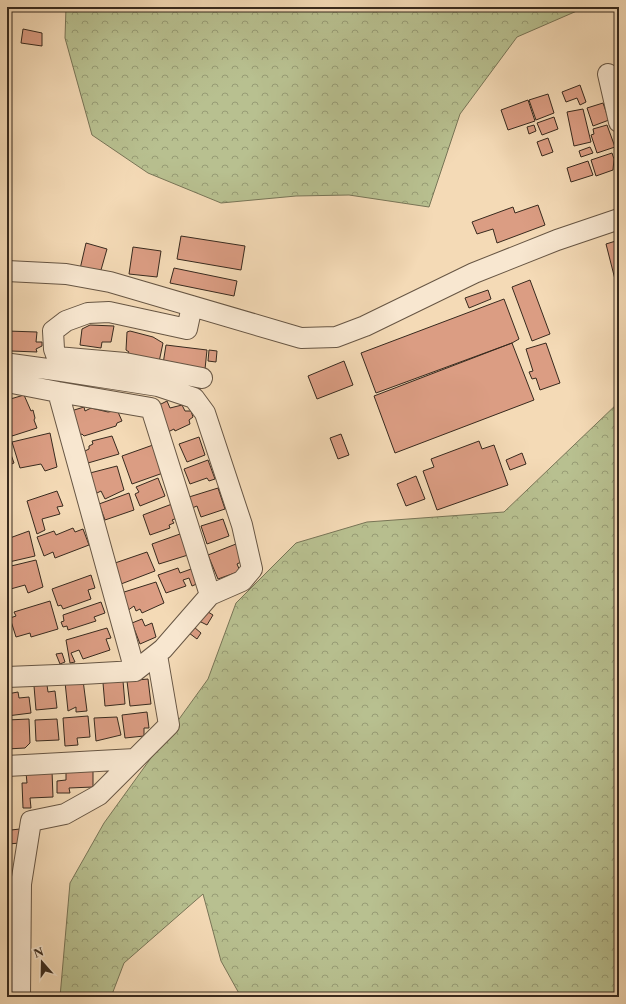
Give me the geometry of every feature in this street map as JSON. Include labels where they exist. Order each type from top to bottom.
[{"type":"street","points":[[608,74],[619,122]]},
{"type":"street","points":[[7,271],[73,275],[110,282],[301,338],[336,336],[365,326],[474,273],[557,240],[619,219]]},
{"type":"street","points":[[59,364],[54,349],[53,331],[66,321],[88,313],[108,312],[187,329],[192,306]]},
{"type":"street","points":[[7,366],[11,364],[126,363],[202,378]]},
{"type":"street","points":[[8,671],[82,674],[135,671],[157,655],[210,595],[242,581],[252,569],[242,525],[205,413],[194,398],[158,386],[59,364]]},
{"type":"street","points":[[7,382],[151,408],[210,595]]},
{"type":"street","points":[[58,392],[135,671]]},
{"type":"street","points":[[20,997],[21,884],[31,821],[65,814],[99,796],[169,726],[157,655]]},
{"type":"street","points":[[7,766],[135,759]]},
{"type":"green space","points":[[66,7],[586,7],[517,37],[460,114],[429,207],[349,195],[296,196],[221,203],[148,173],[92,135],[65,38]]},
{"type":"green space","points":[[619,402],[619,997],[241,997],[221,961],[203,894],[124,963],[111,997],[60,997],[70,883],[104,823],[208,679],[236,603],[296,543],[367,522],[504,512]]},
{"type":"building","points":[[23,29],[42,33],[42,46],[21,43]]},
{"type":"building","points":[[580,85],[586,102],[580,105],[577,98],[566,102],[562,92]]},
{"type":"building","points":[[548,94],[554,113],[536,120],[529,100]]},
{"type":"building","points":[[528,100],[535,121],[508,130],[501,110]]},
{"type":"building","points":[[603,103],[609,120],[593,126],[587,108]]},
{"type":"building","points":[[583,109],[591,142],[574,146],[567,112]]},
{"type":"building","points":[[554,117],[558,129],[542,135],[537,123]]},
{"type":"building","points":[[534,125],[536,131],[529,134],[527,127]]},
{"type":"building","points":[[607,125],[615,147],[597,153],[591,135],[594,134],[593,129]]},
{"type":"building","points":[[548,138],[553,152],[542,156],[537,142]]},
{"type":"building","points":[[590,147],[593,153],[581,157],[579,151]]},
{"type":"building","points":[[612,153],[614,159],[613,170],[596,176],[591,160]]},
{"type":"building","points":[[588,161],[593,175],[571,182],[567,168]]},
{"type":"building","points":[[538,205],[545,225],[497,243],[493,229],[477,234],[472,222],[513,207],[515,213]]},
{"type":"building","points":[[181,236],[245,246],[241,270],[177,259]]},
{"type":"building","points":[[619,240],[619,295],[606,244]]},
{"type":"building","points":[[86,243],[107,249],[101,270],[80,269]]},
{"type":"building","points":[[133,247],[161,251],[157,277],[129,274]]},
{"type":"building","points":[[174,268],[237,281],[234,296],[170,283]]},
{"type":"building","points":[[530,280],[550,334],[532,341],[512,287]]},
{"type":"building","points":[[488,290],[491,299],[469,308],[465,298]]},
{"type":"building","points":[[504,299],[519,339],[512,343],[376,393],[361,353]]},
{"type":"building","points":[[90,325],[114,326],[111,342],[102,342],[101,348],[80,345],[82,329]]},
{"type":"building","points":[[7,331],[37,332],[36,342],[42,342],[42,346],[36,349],[37,352],[11,351],[10,346],[7,345]]},
{"type":"building","points":[[130,331],[153,337],[163,343],[159,362],[127,355],[129,352],[126,350],[127,332]]},
{"type":"building","points":[[512,343],[534,400],[395,453],[374,396]]},
{"type":"building","points":[[546,343],[560,383],[540,390],[536,378],[532,379],[529,372],[533,371],[526,349]]},
{"type":"building","points":[[166,345],[207,350],[205,369],[163,364]]},
{"type":"building","points":[[209,350],[217,351],[216,362],[208,361]]},
{"type":"building","points":[[344,361],[353,385],[317,399],[308,376]]},
{"type":"building","points":[[24,395],[31,411],[33,410],[37,428],[12,436],[7,420],[7,400]]},
{"type":"building","points":[[167,401],[170,408],[182,405],[185,411],[191,411],[193,417],[189,420],[190,424],[175,431],[174,429],[168,432],[159,405]]},
{"type":"building","points":[[84,407],[85,411],[91,408],[108,412],[118,412],[122,421],[117,423],[116,426],[84,436],[82,434],[77,436],[71,411]]},
{"type":"building","points":[[50,433],[57,467],[45,471],[41,464],[20,468],[12,442]]},
{"type":"building","points":[[341,434],[349,455],[338,459],[330,438]]},
{"type":"building","points":[[112,436],[119,454],[88,463],[83,452],[89,449],[89,446],[93,444],[92,441]]},
{"type":"building","points":[[199,437],[205,455],[187,462],[179,444]]},
{"type":"building","points":[[479,441],[482,449],[494,445],[508,485],[437,510],[423,471],[434,467],[431,459]]},
{"type":"building","points":[[153,445],[163,473],[132,484],[122,456]]},
{"type":"building","points":[[7,449],[9,449],[14,463],[7,466]]},
{"type":"building","points":[[522,453],[526,464],[510,470],[506,460]]},
{"type":"building","points":[[208,460],[215,479],[209,481],[207,478],[190,484],[184,469]]},
{"type":"building","points":[[117,466],[124,490],[105,499],[101,491],[95,494],[90,473]]},
{"type":"building","points":[[416,476],[425,499],[406,506],[397,484]]},
{"type":"building","points":[[158,478],[165,496],[140,506],[135,494],[139,492],[136,487]]},
{"type":"building","points":[[218,488],[225,509],[201,517],[197,506],[192,508],[189,497]]},
{"type":"building","points":[[57,491],[63,506],[57,507],[60,514],[42,519],[45,530],[37,534],[27,501]]},
{"type":"building","points":[[129,493],[134,510],[105,520],[99,504]]},
{"type":"building","points":[[172,504],[177,518],[172,520],[174,523],[169,525],[170,528],[150,535],[143,515]]},
{"type":"building","points":[[223,519],[229,536],[207,544],[201,526]]},
{"type":"building","points":[[73,528],[75,532],[83,529],[89,545],[55,558],[53,552],[44,556],[37,537],[54,531],[56,535]]},
{"type":"building","points":[[29,531],[35,556],[9,562],[7,556],[7,539]]},
{"type":"building","points":[[180,534],[188,555],[159,564],[152,544]]},
{"type":"building","points":[[236,544],[243,561],[237,564],[240,571],[218,579],[208,555]]},
{"type":"building","points":[[147,552],[155,571],[121,584],[115,563]]},
{"type":"building","points":[[36,560],[43,587],[28,593],[25,585],[7,590],[7,567]]},
{"type":"building","points":[[178,568],[180,573],[194,568],[199,583],[192,586],[189,578],[183,580],[186,586],[166,593],[158,575]]},
{"type":"building","points":[[91,575],[95,588],[88,590],[91,599],[63,609],[61,605],[58,606],[52,589]]},
{"type":"building","points":[[156,582],[164,603],[142,613],[140,609],[136,611],[134,606],[127,611],[121,593]]},
{"type":"building","points":[[50,601],[58,629],[31,637],[30,633],[16,637],[10,618],[16,616],[14,612]]},
{"type":"building","points":[[101,602],[105,613],[94,617],[96,621],[68,630],[67,626],[63,627],[61,622],[64,621],[63,615]]},
{"type":"building","points":[[205,610],[213,615],[207,625],[199,621]]},
{"type":"building","points":[[142,619],[145,626],[152,623],[156,637],[140,644],[132,623]]},
{"type":"building","points":[[194,627],[201,633],[197,639],[189,633]]},
{"type":"building","points":[[107,628],[111,638],[106,639],[110,650],[83,659],[79,650],[71,653],[75,662],[70,663],[66,640]]},
{"type":"building","points":[[62,653],[65,662],[60,664],[56,654]]},
{"type":"building","points":[[148,679],[151,704],[130,706],[127,681]]},
{"type":"building","points":[[83,680],[87,711],[76,712],[76,707],[68,711],[65,682]]},
{"type":"building","points":[[123,681],[125,704],[105,706],[103,683]]},
{"type":"building","points":[[47,685],[48,692],[55,691],[57,708],[36,710],[34,686]]},
{"type":"building","points":[[18,692],[19,698],[29,697],[31,713],[7,716],[7,694]]},
{"type":"building","points":[[147,712],[149,728],[144,728],[144,736],[125,738],[122,715]]},
{"type":"building","points":[[88,716],[90,737],[77,738],[78,745],[65,746],[63,718]]},
{"type":"building","points":[[117,717],[121,735],[96,741],[94,718]]},
{"type":"building","points":[[29,719],[30,743],[25,748],[7,749],[7,720]]},
{"type":"building","points":[[57,719],[59,740],[36,741],[35,720]]},
{"type":"building","points":[[52,771],[53,797],[30,798],[31,808],[23,808],[22,783],[27,783],[26,773]]},
{"type":"building","points":[[93,771],[93,787],[69,788],[70,793],[57,793],[57,781],[66,780],[66,772]]},
{"type":"building","points":[[7,815],[10,815],[11,830],[20,829],[21,843],[7,844]]},
{"type":"building","points":[[7,896],[9,896],[9,913],[7,913]]}]
